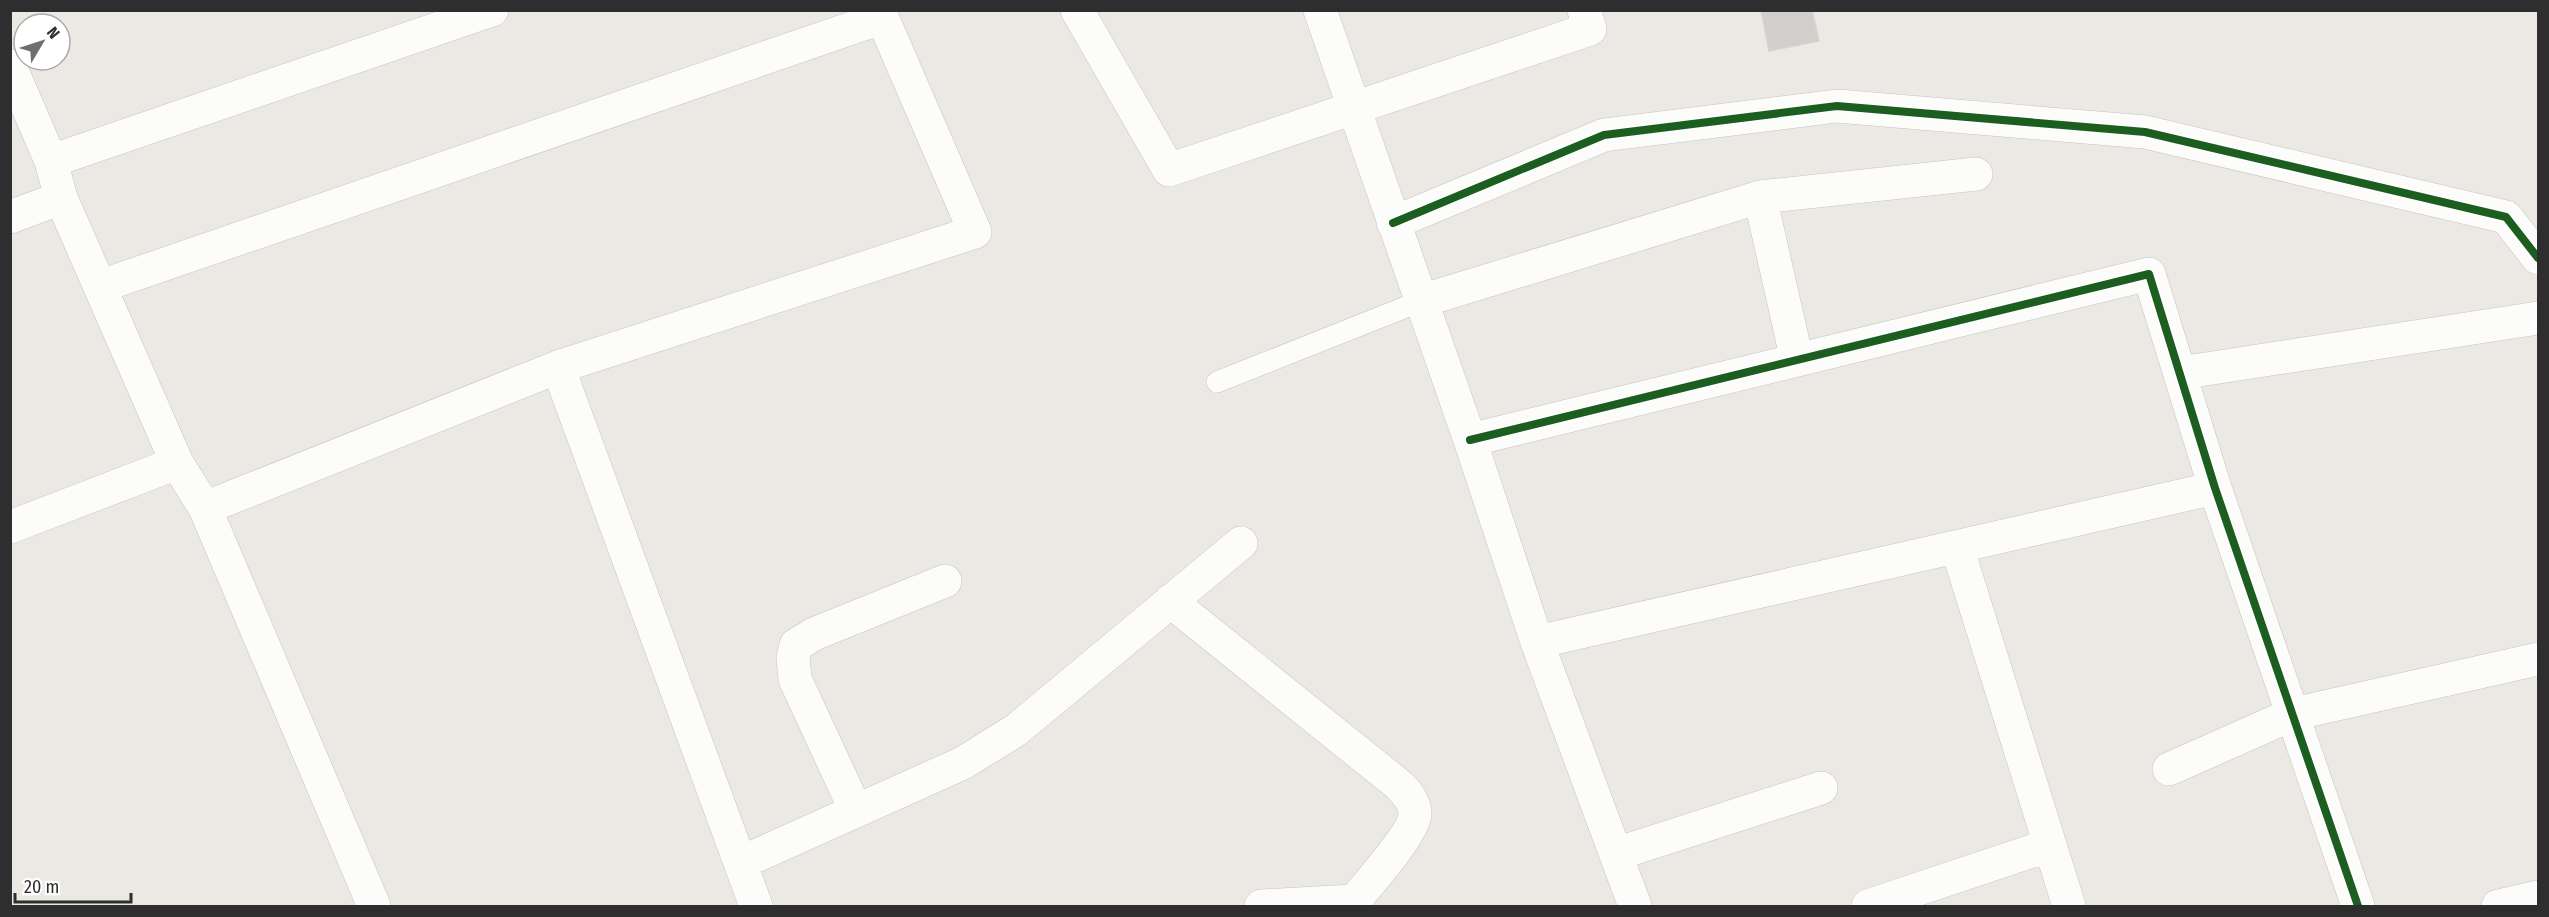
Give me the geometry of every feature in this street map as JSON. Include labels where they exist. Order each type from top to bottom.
[{"type":"street","points":[[51,161],[492,10]]},
{"type":"street","points":[[1077,10],[1169,170],[1590,29],[1584,10]]},
{"type":"street","points":[[1320,10],[1470,440],[1537,642],[1635,906]]},
{"type":"street","points":[[101,286],[880,14],[975,232],[558,368],[205,508]]},
{"type":"street","points":[[10,66],[51,161],[61,198],[177,463],[205,508],[374,906]]},
{"type":"street","points":[[1393,223],[1604,135],[1837,106],[2145,132],[2506,217],[2538,258]]},
{"type":"street","points":[[1421,301],[1760,197],[1976,174]]},
{"type":"street","points":[[1760,197],[1797,360]]},
{"type":"street","points":[[10,217],[61,198]]},
{"type":"street","points":[[1470,440],[2149,274],[2215,488],[2358,906]]},
{"type":"street","points":[[2180,373],[2538,318]]},
{"type":"street","points":[[558,368],[756,906]]},
{"type":"street","points":[[10,527],[177,463]]},
{"type":"street","points":[[1537,642],[2215,488]]},
{"type":"street","points":[[740,863],[963,763],[1016,730],[1241,543]]},
{"type":"street","points":[[1957,547],[2069,906]]},
{"type":"street","points":[[856,811],[795,679],[793,658],[796,645],[814,634],[945,581]]},
{"type":"street","points":[[1170,602],[1400,785],[1410,796],[1415,815],[1408,833],[1352,904],[1261,906]]},
{"type":"street","points":[[2169,769],[2292,714],[2538,659]]},
{"type":"street","points":[[1616,854],[1821,788]]},
{"type":"street","points":[[1868,906],[2050,844]]},
{"type":"street","points":[[2498,906],[2538,897]]},
{"type":"lane","points":[[1217,382],[1421,301]]},
{"type":"building","points":[[1761,10],[1812,10],[1819,41],[1769,51]]},
{"type":"cycle path","points":[[1393,223],[1604,135],[1837,106],[2145,132],[2506,217],[2538,258]]},
{"type":"cycle path","points":[[1470,440],[2149,274],[2215,488],[2358,906]]}]
